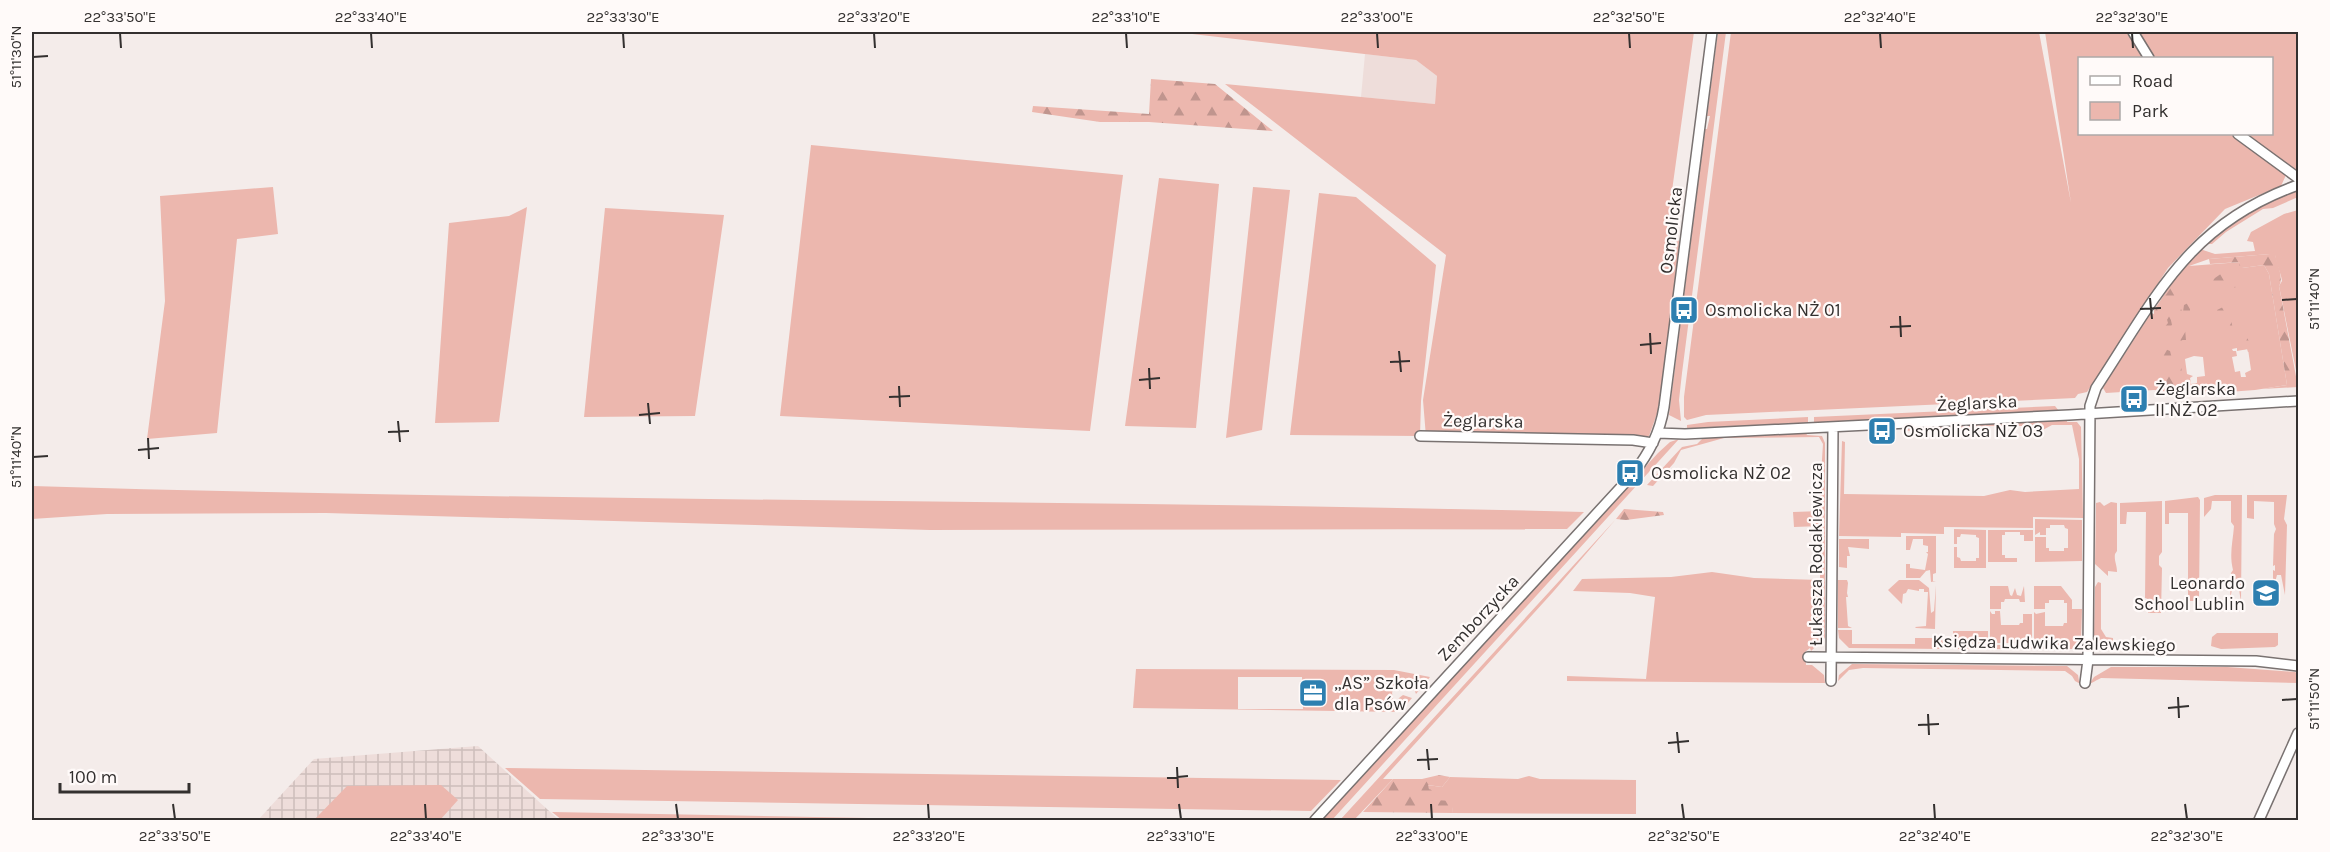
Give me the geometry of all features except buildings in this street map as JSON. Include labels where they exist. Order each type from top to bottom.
[{"type":"street","name":"Osmolicka","points":[[1658,433],[1667,389],[1712,32]]},
{"type":"street","points":[[2133,32],[2148,57]]},
{"type":"street","points":[[2239,135],[2298,178]]},
{"type":"street","points":[[2085,683],[2088,660],[2090,406],[2096,388],[2173,271],[2203,239],[2234,215],[2268,197],[2298,185]]},
{"type":"street","name":"Żeglarska","points":[[1658,433],[1833,427],[2298,401]]},
{"type":"street","name":"Łukasza Rodakiewicza","points":[[1832,681],[1833,427]]},
{"type":"street","name":"Zemborzycka","points":[[1315,820],[1630,477],[1658,433]]},
{"type":"street","name":"Żeglarska","points":[[1420,436],[1634,440],[1653,443]]},
{"type":"street","name":"Księdza Ludwika Zalewskiego","points":[[1808,657],[2256,661],[2298,666]]},
{"type":"street","points":[[2259,820],[2298,733]]},
{"type":"shaded area","points":[[1365,54],[1416,60],[1437,76],[1435,104],[1361,97]]},
{"type":"shaded area","points":[[478,746],[559,820],[258,820],[314,759]]},
{"type":"green space","points":[[1175,32],[1694,32],[1666,234],[1683,243],[1658,411],[1649,436],[1426,437],[1423,400],[1446,255],[1225,84],[1435,104],[1437,76],[1416,60]]},
{"type":"green space","points":[[1718,32],[1726,32],[1682,373],[1679,400],[1681,421],[1669,415],[1705,129],[1707,129],[1710,116],[1707,116]]},
{"type":"green space","points":[[1731,32],[2039,32],[2071,203],[2045,32],[2128,32],[2143,57],[2078,57],[2078,135],[2232,135],[2286,175],[2281,186],[2225,209],[2168,268],[2087,392],[2078,394],[2075,398],[1706,415],[1687,420],[1684,417],[1684,397]]},
{"type":"green space","points":[[2138,32],[2298,32],[2298,172],[2246,135],[2273,135],[2273,57],[2152,57]]},
{"type":"green space","points":[[1151,79],[1215,84],[1273,131],[1149,122],[1100,122],[1032,112],[1033,106],[1149,114]]},
{"type":"green space","points":[[811,145],[1123,175],[1090,431],[780,416]]},
{"type":"green space","points":[[1159,178],[1219,184],[1196,428],[1125,426]]},
{"type":"green space","points":[[273,187],[278,234],[237,239],[217,433],[147,439],[165,301],[160,196]]},
{"type":"green space","points":[[1253,187],[1290,190],[1262,430],[1226,438]]},
{"type":"green space","points":[[2298,190],[2298,197],[2273,208],[2263,209],[2226,232],[2212,244],[2205,244],[2252,210]]},
{"type":"green space","points":[[1319,193],[1356,197],[1436,265],[1421,401],[1420,436],[1290,435]]},
{"type":"green space","points":[[527,207],[499,422],[435,423],[449,223],[509,216]]},
{"type":"green space","points":[[605,208],[724,215],[695,416],[584,417]]},
{"type":"green space","points":[[2298,210],[2298,380],[2279,286],[2282,281],[2275,255],[2270,254],[2209,259],[2189,266],[2241,262],[2242,268],[2264,265],[2269,274],[2287,385],[2187,395],[2154,390],[2106,393],[2103,388],[2151,313],[2154,314],[2154,310],[2178,274],[2200,249],[2215,254],[2255,251],[2253,242],[2247,241],[2251,232],[2284,214]],"holes":[[[2237,348],[2237,351],[2248,349],[2251,370],[2245,373],[2246,377],[2241,377],[2240,371],[2235,372],[2232,357],[2237,356],[2236,351],[2232,349]],[[2194,356],[2203,357],[2205,376],[2197,377],[2197,383],[2191,384],[2190,378],[2193,376],[2187,374],[2185,359]]]},
{"type":"green space","points":[[2275,254],[2280,271],[2279,286],[2298,387],[2262,389],[2287,385],[2269,274],[2264,265],[2242,268],[2245,285],[2224,290],[2226,301],[2232,301],[2234,306],[2241,303],[2242,313],[2233,313],[2232,307],[2228,308],[2234,333],[2245,334],[2254,351],[2239,350],[2238,346],[2228,342],[2226,329],[2220,327],[2217,310],[2223,307],[2220,292],[2215,294],[2212,280],[2228,269],[2232,275],[2238,274],[2240,262],[2210,264],[2209,259]]},
{"type":"green space","points":[[2188,266],[2178,282],[2180,305],[2183,312],[2184,305],[2190,302],[2190,324],[2185,329],[2186,340],[2182,340],[2183,344],[2174,347],[2165,340],[2175,332],[2176,323],[2171,299],[2167,302],[2172,325],[2166,331],[2163,329],[2168,323],[2166,316],[2155,311],[2185,267]]},
{"type":"green space","points":[[2158,346],[2170,351],[2174,366],[2181,366],[2185,395],[2166,393]]},
{"type":"green space","points":[[2055,406],[2059,411],[1814,423],[1814,417]]},
{"type":"green space","points":[[1808,417],[1808,423],[1687,429],[1687,425],[1708,422]]},
{"type":"green space","points":[[2067,420],[2067,422],[2077,422],[2081,427],[2083,518],[2033,517],[2033,528],[1944,527],[1944,534],[1901,533],[1901,537],[1839,536],[1842,441],[1845,442],[1844,494],[1984,496],[2010,490],[2025,492],[2079,489],[2079,459],[2072,425],[2052,425],[2041,431],[2034,431],[2027,426],[1991,426],[1903,431],[1903,428]]},
{"type":"green space","points":[[1806,433],[1822,436],[1825,443],[1825,638],[1811,651],[1810,648],[1805,652],[1806,665],[1812,665],[1824,675],[1825,683],[1567,681],[1567,676],[1646,679],[1655,597],[1630,593],[1573,591],[1582,579],[1671,577],[1712,572],[1754,578],[1820,580],[1821,526],[1794,527],[1793,512],[1822,511],[1822,496],[1817,495],[1820,490],[1823,444],[1819,437],[1724,438],[1681,450],[1674,463],[1653,486],[1647,485],[1682,447],[1697,444],[1703,438]]},
{"type":"green space","points":[[1679,439],[1332,820],[1322,820],[1658,453],[1670,442]]},
{"type":"green space","points":[[32,486],[420,495],[1584,512],[1567,529],[930,530],[326,513],[107,514],[32,519]]},
{"type":"green space","points":[[2215,495],[2242,495],[2241,602],[2238,583],[2233,584],[2230,600],[2234,526],[2231,522],[2231,501],[2212,501],[2211,509],[2204,517],[2204,498]]},
{"type":"green space","points":[[2247,495],[2287,495],[2284,519],[2287,525],[2285,595],[2281,575],[2277,575],[2273,590],[2276,529],[2274,502],[2254,501],[2254,519],[2247,518]]},
{"type":"green space","points":[[2198,497],[2200,500],[2199,601],[2188,601],[2188,513],[2169,513],[2169,524],[2165,524],[2165,501]]},
{"type":"green space","points":[[2162,501],[2162,552],[2159,556],[2159,565],[2162,568],[2161,613],[2148,613],[2148,599],[2145,598],[2146,512],[2127,512],[2126,524],[2120,524],[2120,503]]},
{"type":"green space","points":[[2100,502],[2104,506],[2111,502],[2117,503],[2115,557],[2117,572],[2108,571],[2108,576],[2095,564],[2096,503]]},
{"type":"green space","points":[[1624,509],[1663,512],[1664,515],[1626,520],[1616,519]]},
{"type":"green space","points":[[1616,519],[1553,592],[1383,779],[1393,779],[1354,820],[1340,820]]},
{"type":"green space","points":[[2035,519],[2082,520],[2082,561],[2035,562],[2035,537],[2046,537],[2046,548],[2049,548],[2049,551],[2064,551],[2064,548],[2068,548],[2068,529],[2064,525],[2050,525],[2050,528],[2046,528],[2046,535],[2040,535],[2040,532],[2035,535]]},
{"type":"green space","points":[[1954,529],[1986,530],[1986,568],[1954,568],[1954,547],[1957,547],[1957,557],[1961,561],[1976,561],[1976,558],[1979,558],[1979,538],[1976,535],[1961,534],[1957,537],[1957,544],[1954,544]]},
{"type":"green space","points":[[1988,530],[2033,530],[2033,541],[2024,541],[2024,535],[2020,535],[2020,532],[2005,532],[2005,535],[2002,535],[2002,555],[2005,555],[2005,558],[2017,558],[2017,562],[1988,562]]},
{"type":"green space","points":[[1906,536],[1936,536],[1936,573],[1933,574],[1933,581],[1936,581],[1931,582],[1930,570],[1920,578],[1906,578],[1906,564],[1910,564],[1910,568],[1925,570],[1928,546],[1923,545],[1923,539],[1913,539],[1910,550],[1906,550]]},
{"type":"green space","points":[[1839,539],[1869,539],[1869,549],[1848,547],[1850,556],[1847,556],[1847,568],[1839,567]]},
{"type":"green space","points":[[1838,580],[1847,580],[1848,583],[1848,597],[1846,597],[1848,626],[1852,628],[1838,628]]},
{"type":"green space","points":[[1899,580],[1919,580],[1929,588],[1931,613],[1934,611],[1936,585],[1935,629],[1915,627],[1926,626],[1928,592],[1924,592],[1924,589],[1919,589],[1919,591],[1908,589],[1903,594],[1902,604],[1888,590]]},
{"type":"green space","points":[[2098,582],[2101,583],[2101,629],[2106,637],[2113,638],[2113,647],[2104,646],[2094,635],[2095,587]]},
{"type":"green space","points":[[1990,586],[2008,586],[2012,596],[2015,588],[2017,595],[2021,596],[2024,586],[2025,602],[2020,602],[2019,599],[2005,599],[2001,602],[2001,609],[1990,609]]},
{"type":"green space","points":[[2034,586],[2061,586],[2072,600],[2072,609],[2082,609],[2081,640],[2072,649],[1953,649],[1953,631],[1988,631],[1988,645],[2034,645],[2034,612],[2036,614],[2045,612],[2045,626],[2063,626],[2067,623],[2067,603],[2064,603],[2064,600],[2049,600],[2049,603],[2045,603],[2045,609],[2034,609]]},
{"type":"green space","points":[[1990,611],[1995,614],[1995,611],[2000,611],[2001,625],[2019,625],[2023,623],[2023,614],[2032,614],[2032,643],[1990,643]]},
{"type":"green space","points":[[1838,630],[1852,630],[1852,644],[1915,644],[1915,638],[1941,638],[1943,649],[1849,648],[1839,638]]},
{"type":"green space","points":[[2217,633],[2278,633],[2278,645],[2221,649],[2211,646],[2212,637]]},
{"type":"green space","points":[[1852,664],[2067,666],[2078,675],[2079,681],[2090,683],[2094,677],[2111,667],[2227,667],[2295,672],[2298,674],[2298,683],[2101,678],[2091,683],[2085,684],[2075,681],[2065,671],[1863,668],[1849,670],[1838,681],[1839,675]]},
{"type":"green space","points":[[1136,669],[1394,670],[1430,677],[1416,694],[1411,681],[1406,679],[1396,681],[1392,693],[1394,703],[1397,703],[1403,695],[1412,698],[1400,712],[1133,708]],"holes":[[[1238,677],[1302,677],[1303,709],[1238,709]]]},
{"type":"green space","points":[[505,768],[1341,780],[1311,811],[540,799]]},
{"type":"green space","points":[[1439,775],[1450,777],[1442,787],[1428,785],[1429,789],[1437,792],[1435,800],[1452,801],[1453,813],[1363,812],[1393,779],[1422,779]]},
{"type":"green space","points":[[1529,776],[1540,779],[1636,780],[1636,814],[1453,813],[1452,807],[1435,800],[1427,785],[1442,787],[1450,777],[1518,779]]},
{"type":"green space","points":[[441,785],[458,800],[440,820],[314,820],[347,786]]},
{"type":"green space","points":[[552,812],[975,820],[562,820]]},
{"type":"place","name":"Osmolicka NŻ 01","points":[[1684,310]]},
{"type":"place","name":"Żeglarska II NŻ 02","points":[[2134,399]]},
{"type":"place","name":"Osmolicka NŻ 03","points":[[1882,431]]},
{"type":"place","name":"Osmolicka NŻ 02","points":[[1630,473]]},
{"type":"place","name":"Leonardo School Lublin","points":[[2266,593]]},
{"type":"place","name":"„AS” Szkoła dla Psów","points":[[1313,693]]}]
